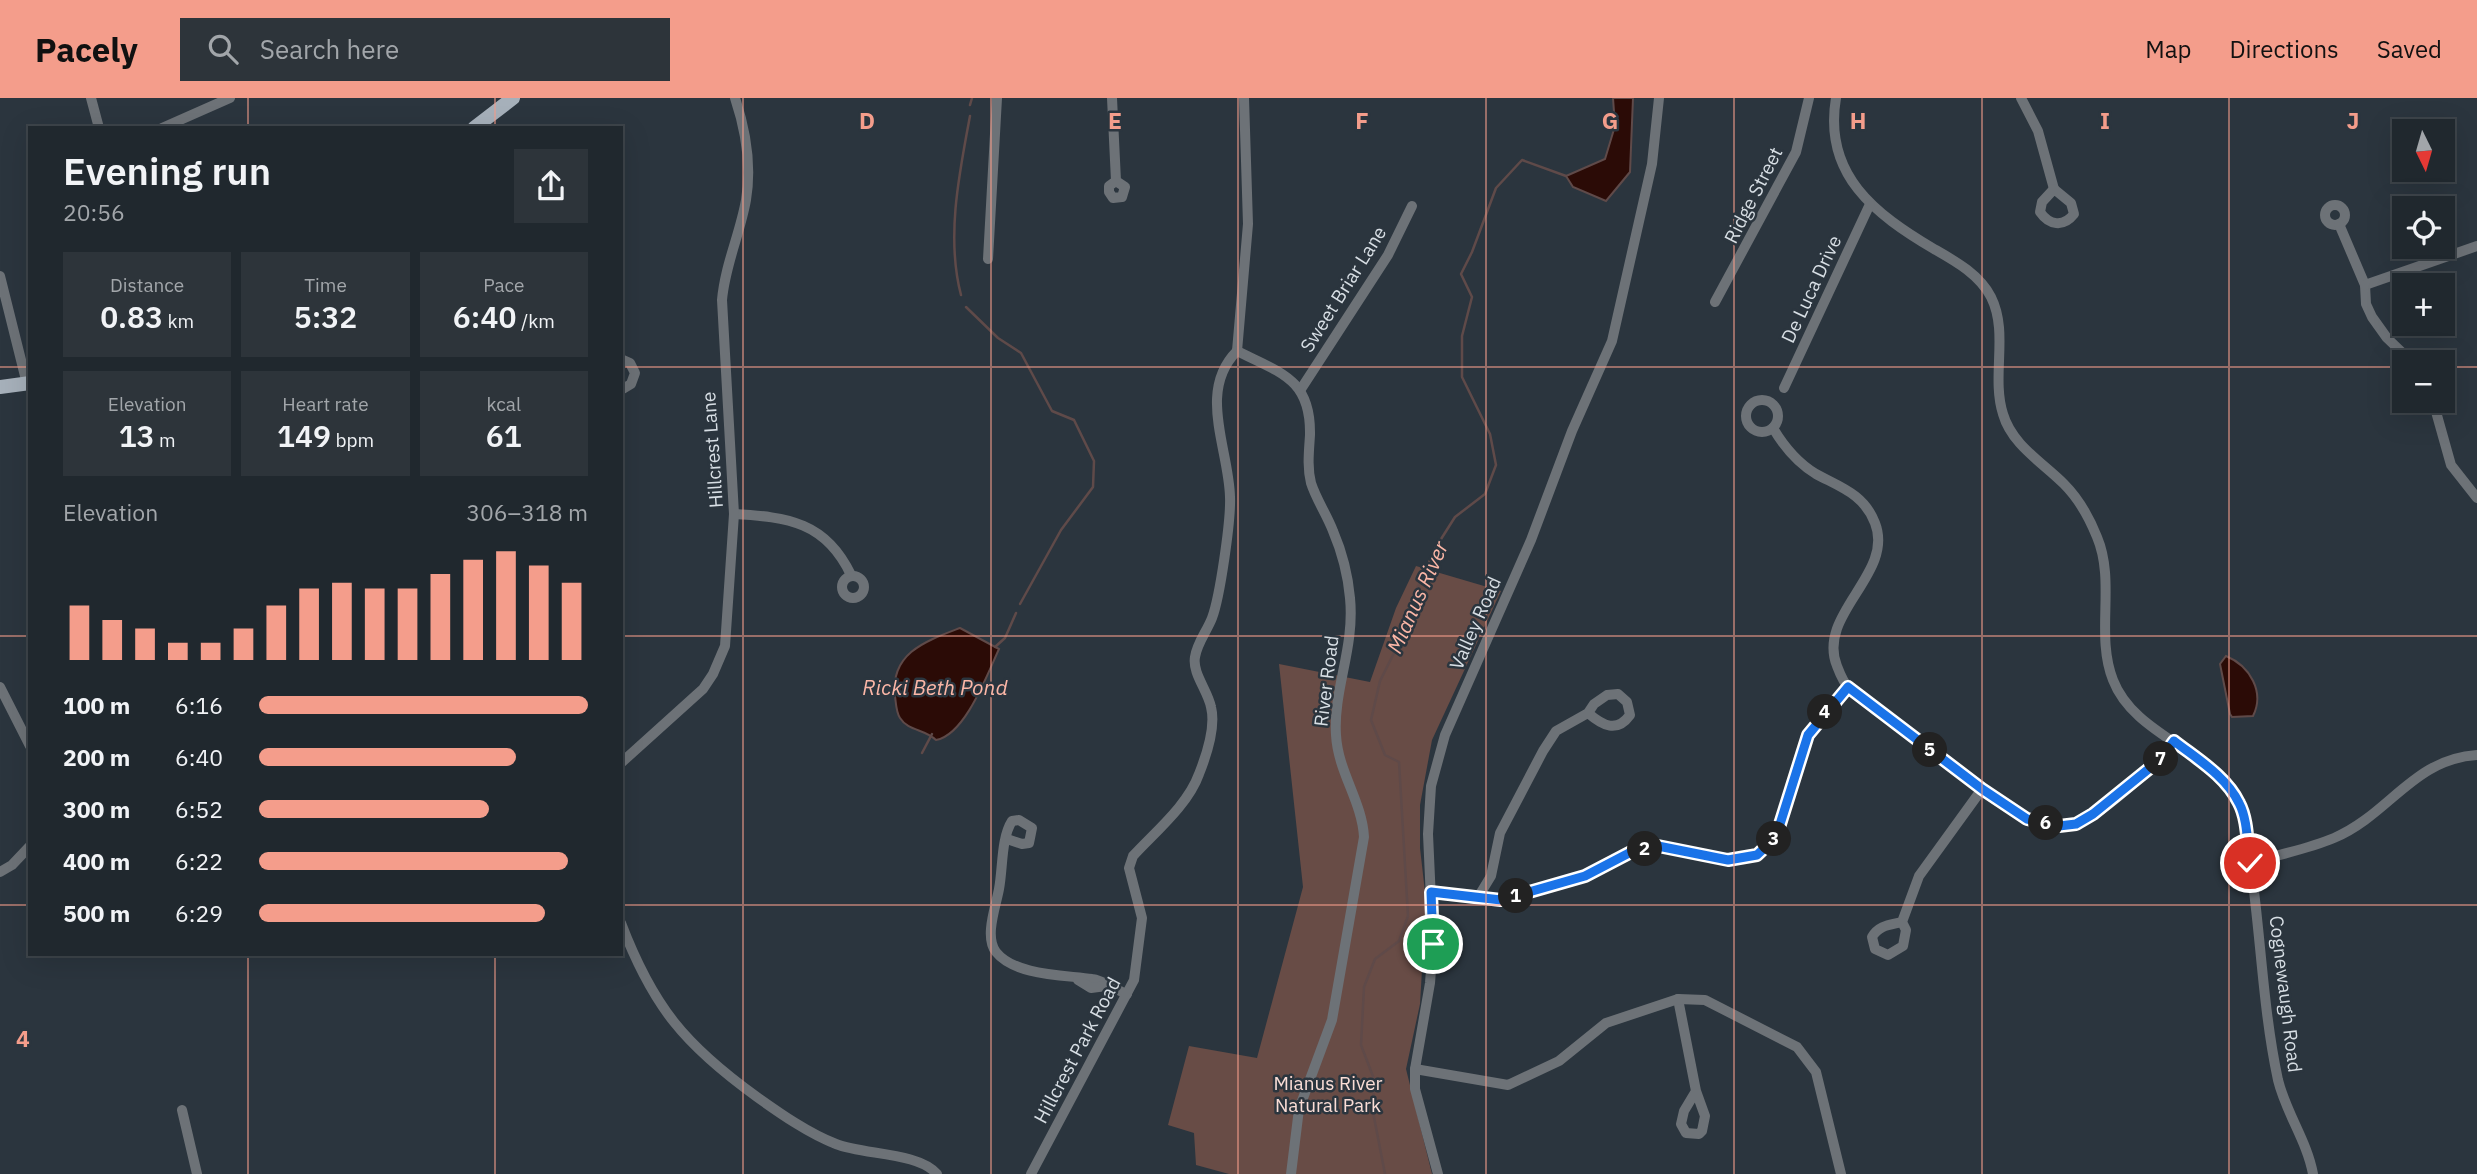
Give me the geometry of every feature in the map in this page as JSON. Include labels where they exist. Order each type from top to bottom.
[{"type":"main road","points":[[477,126],[513,98]]},
{"type":"main road","points":[[0,387],[28,384]]},
{"type":"street","points":[[91,98],[98,126]]},
{"type":"street","points":[[167,126],[230,98]]},
{"type":"street","name":"Hillcrest Lane","points":[[623,761],[702,689],[720,660],[726,634],[734,513],[722,300],[748,179],[745,131],[734,98]]},
{"type":"street","points":[[988,259],[997,98]]},
{"type":"street","points":[[1112,98],[1116,181]]},
{"type":"street","points":[[1244,98],[1248,224],[1237,351],[1285,376],[1301,389]]},
{"type":"street","name":"Valley Road","points":[[1438,1174],[1415,1089],[1415,1069],[1430,983],[1428,811],[1437,761],[1612,341],[1652,164],[1660,98]]},
{"type":"street","name":"Ridge Street","points":[[1715,302],[1796,152],[1809,98]]},
{"type":"street","name":"Cognewaugh Road","points":[[1836,98],[1833,118],[1837,150],[1850,179],[1870,204],[1907,233],[1957,262],[1984,285],[1998,312],[1999,401],[2010,433],[2081,504],[2099,540],[2106,583],[2108,660],[2114,684],[2132,710],[2207,766],[2240,804],[2278,1079],[2313,1174]]},
{"type":"street","points":[[2021,98],[2038,131],[2054,190]]},
{"type":"street","name":"De Luca Drive","points":[[1784,388],[1870,204]]},
{"type":"street","name":"Sweet Briar Lane","points":[[1301,389],[1388,255],[1412,206]]},
{"type":"street","points":[[2339,224],[2365,285],[2366,304],[2372,317],[2400,350]]},
{"type":"street","points":[[2365,285],[2477,246]]},
{"type":"street","points":[[0,276],[28,384]]},
{"type":"street","name":"Hillcrest Park Road","points":[[1031,1174],[1127,994],[1139,963],[1142,918],[1129,867],[1133,856],[1193,788],[1212,724],[1211,705],[1197,671],[1195,656],[1213,617],[1229,517],[1230,497],[1217,423],[1217,401],[1222,373],[1227,361],[1237,351]]},
{"type":"street","points":[[623,360],[632,365],[635,373],[631,384],[623,389]]},
{"type":"street","name":"River Road","points":[[1291,1174],[1299,1109],[1332,1020],[1364,837],[1363,815],[1341,762],[1336,739],[1336,718],[1350,649],[1350,598],[1340,548],[1312,485],[1309,469],[1310,417],[1301,389]]},
{"type":"street","points":[[2436,413],[2451,465],[2477,498]]},
{"type":"street","points":[[1773,428],[1802,464],[1853,492],[1877,527],[1871,566],[1847,607],[1835,639],[1835,664],[1848,687],[1982,789],[2027,819],[2059,826],[2076,824],[2129,787],[2161,759],[2174,741]]},
{"type":"street","points":[[734,513],[801,523],[829,540],[851,575]]},
{"type":"street","points":[[0,687],[28,742]]},
{"type":"street","points":[[1431,892],[1501,900],[1585,876],[1631,852],[1658,846],[1728,860],[1757,855],[1776,837],[1808,735],[1848,687]]},
{"type":"street","points":[[1477,899],[1491,876],[1500,833],[1543,751],[1556,731],[1588,713]]},
{"type":"street","points":[[2250,863],[2334,838],[2386,806],[2423,771],[2460,756],[2477,755]]},
{"type":"street","points":[[1902,922],[1919,876],[1982,789]]},
{"type":"street","points":[[1007,839],[991,933],[995,951],[1015,966],[1078,980],[1095,979],[1127,994]]},
{"type":"street","points":[[0,872],[28,848]]},
{"type":"street","points":[[623,928],[638,968],[670,1020],[706,1059],[774,1110],[836,1144],[907,1160],[932,1168],[937,1174]]},
{"type":"street","points":[[1415,1069],[1507,1086],[1559,1061],[1606,1023],[1678,999],[1705,1000],[1797,1047],[1816,1072],[1841,1174]]},
{"type":"street","points":[[1678,999],[1696,1091]]},
{"type":"street","points":[[182,1110],[197,1174]]},
{"type":"green space","name":"Mianus River Natural Park","points":[[1416,566],[1501,591],[1432,740],[1420,805],[1420,848],[1426,901],[1420,1004],[1406,1069],[1432,1174],[1229,1174],[1196,1165],[1194,1133],[1168,1125],[1189,1046],[1257,1058],[1303,887],[1279,664],[1370,682],[1396,608]]},
{"type":"water","points":[[1613,98],[1633,98],[1630,172],[1606,201],[1573,187],[1566,176],[1605,159],[1615,126]]},
{"type":"water","name":"Ricki Beth Pond","points":[[960,628],[999,649],[966,716],[947,736],[936,740],[907,725],[900,718],[895,681],[904,659],[913,651]]},
{"type":"water","points":[[2226,656],[2242,666],[2253,681],[2257,698],[2253,716],[2232,717],[2230,714],[2220,664]]},
{"type":"waterway","points":[[970,105],[972,98]]},
{"type":"waterway","points":[[961,295],[954,229],[958,183],[970,116]]},
{"type":"waterway","name":"Mianus River","points":[[1385,1174],[1373,1112],[1374,1079],[1361,1045],[1364,987],[1375,959],[1399,941],[1408,916],[1399,762],[1385,755],[1371,720],[1380,681],[1399,643],[1416,591],[1436,547],[1455,517],[1485,494],[1496,465],[1490,434],[1462,377],[1462,336],[1472,297],[1461,274],[1496,188],[1522,160],[1566,176]]},
{"type":"waterway","points":[[966,307],[998,338],[1021,353],[1052,411],[1074,420],[1094,461],[1093,487],[1061,530],[1020,604]]},
{"type":"waterway","points":[[995,647],[1005,638],[1016,613]]},
{"type":"waterway","points":[[922,753],[932,734]]},
{"type":"route","points":[[1433,944],[1431,892],[1501,900],[1585,876],[1631,852],[1658,846],[1728,860],[1757,855],[1776,837],[1808,735],[1848,687],[1982,789],[2027,819],[2059,826],[2076,824],[2093,814],[2161,759],[2174,741],[2221,779],[2240,804],[2250,863]]}]
